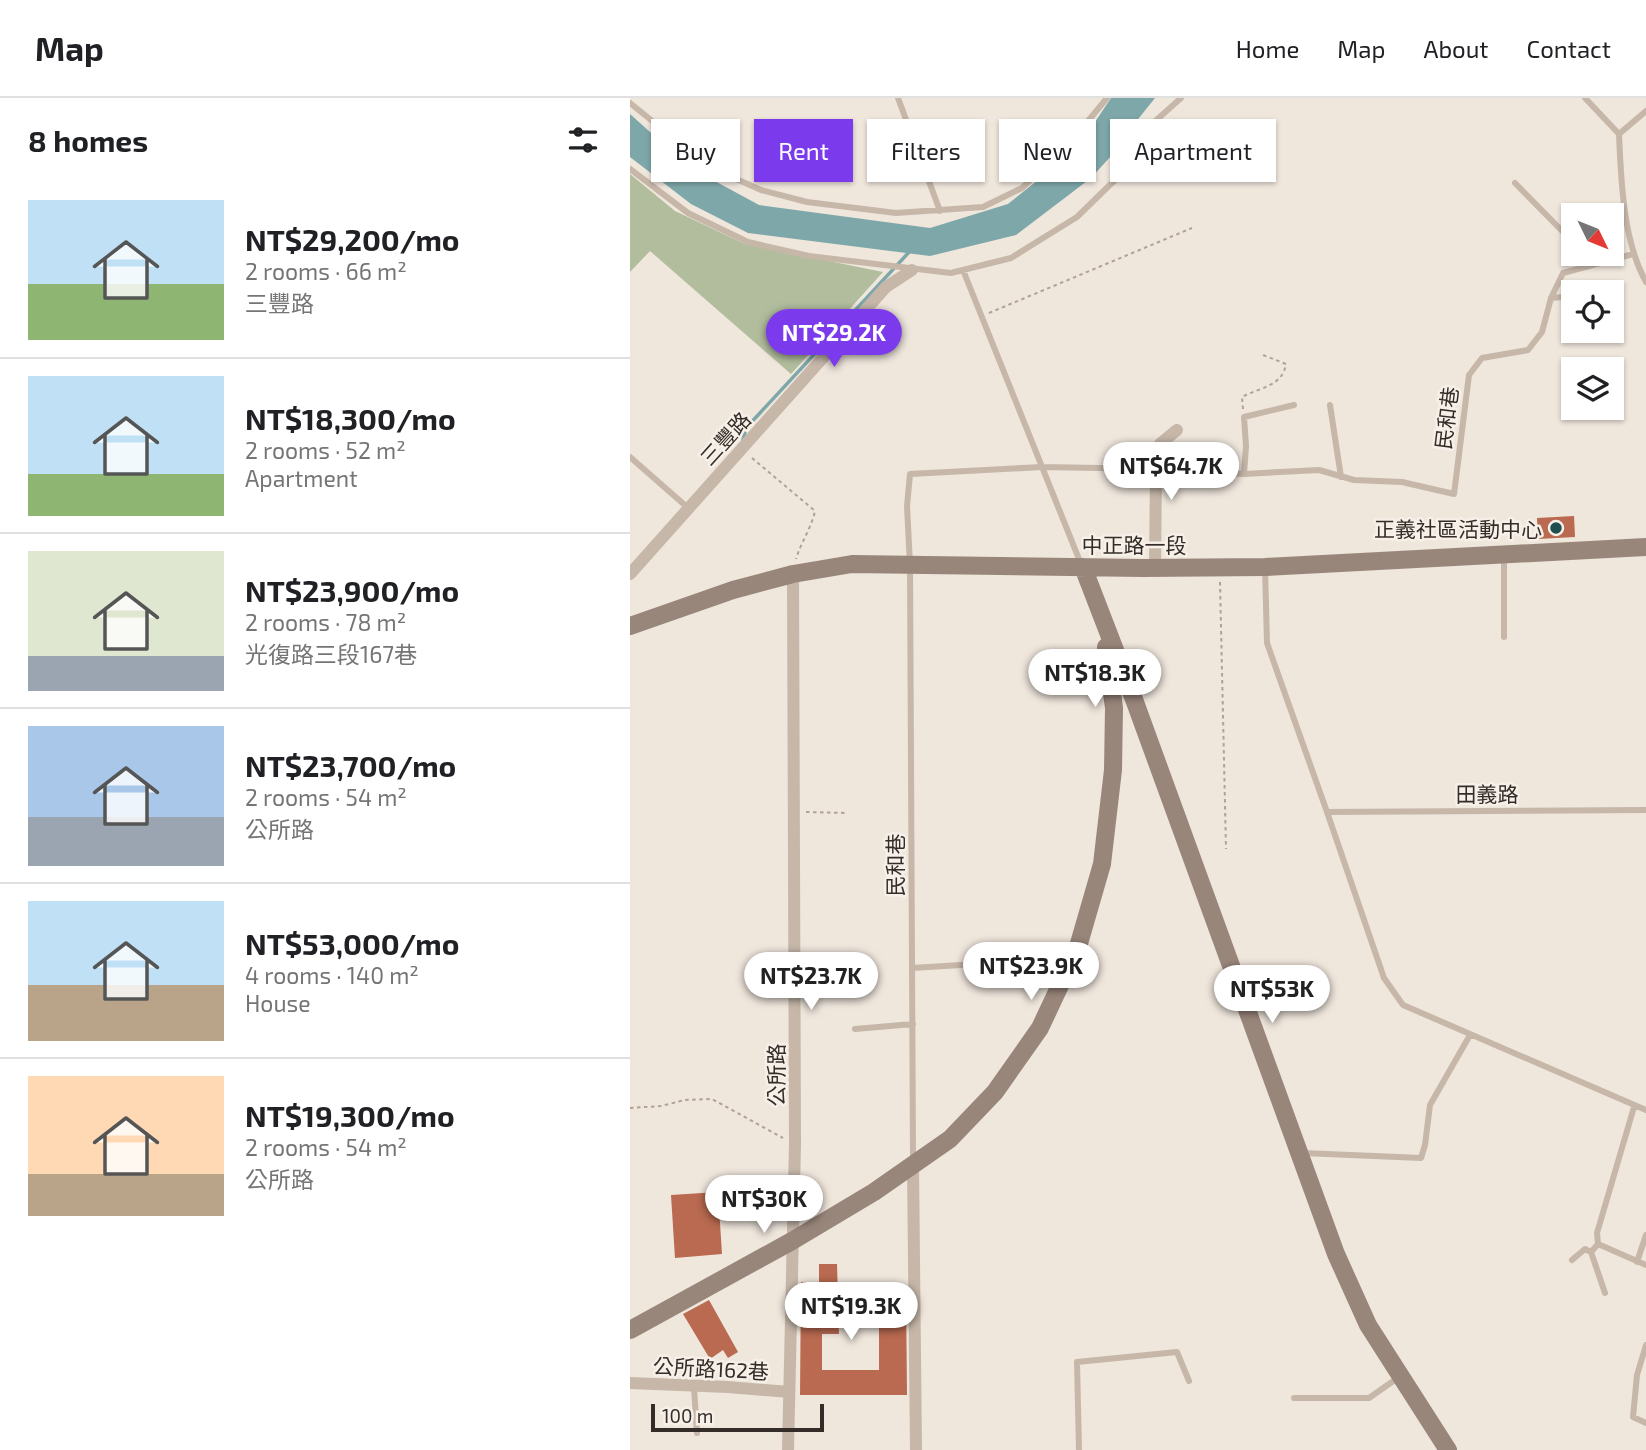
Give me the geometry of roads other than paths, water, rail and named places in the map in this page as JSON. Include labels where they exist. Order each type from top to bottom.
[{"type":"street","name":"三豐路","points":[[630,574],[886,286],[906,269]]},
{"type":"street","points":[[1155,568],[1156,469],[1160,444],[1177,430]]},
{"type":"street","name":"中正路一段","points":[[630,626],[733,590],[793,574],[852,564],[1219,567],[1646,547]]},
{"type":"street","points":[[1083,567],[1135,702],[1336,1254],[1363,1313],[1448,1450]]},
{"type":"street","name":"公所路","points":[[788,1450],[794,1144],[793,574]]},
{"type":"street","points":[[630,1330],[792,1241],[874,1192],[950,1139],[995,1092],[1040,1028],[1078,947],[1102,864],[1114,770],[1114,708],[1097,601]]},
{"type":"street","points":[[1114,708],[1128,699],[1135,702]]},
{"type":"street","points":[[913,1165],[916,1450]]},
{"type":"street","name":"公所路162巷","points":[[630,1383],[789,1392]]},
{"type":"lane","points":[[898,98],[940,211]]},
{"type":"lane","points":[[630,103],[709,167],[761,190],[807,202],[896,213],[983,207],[1022,188],[1069,144],[1107,98]]},
{"type":"lane","points":[[630,169],[688,213],[748,242],[809,256],[951,273],[1011,258],[1077,216],[1121,174],[1152,124],[1181,98]]},
{"type":"lane","points":[[1585,98],[1619,134],[1621,174],[1633,254],[1646,282]]},
{"type":"lane","points":[[1619,134],[1646,111]]},
{"type":"lane","points":[[1514,183],[1561,230]]},
{"type":"lane","name":"民和巷","points":[[1624,256],[1633,254]]},
{"type":"lane","name":"民和巷","points":[[913,1165],[910,565],[907,506],[910,474],[1042,467],[1244,474],[1319,470],[1354,480],[1402,482],[1454,494],[1469,375],[1482,358],[1528,350],[1542,332],[1551,298],[1563,273],[1588,266]]},
{"type":"lane","points":[[963,270],[1083,567]]},
{"type":"lane","points":[[1551,298],[1561,297]]},
{"type":"lane","points":[[1244,474],[1244,417],[1294,405]]},
{"type":"lane","points":[[1330,405],[1341,477]]},
{"type":"lane","points":[[630,457],[687,507]]},
{"type":"lane","points":[[1504,554],[1504,637]]},
{"type":"lane","points":[[1265,566],[1267,643],[1384,978],[1403,1005],[1646,1110]]},
{"type":"lane","name":"田義路","points":[[1328,812],[1646,810]]},
{"type":"lane","points":[[912,968],[977,964]]},
{"type":"lane","points":[[855,1029],[912,1024]]},
{"type":"lane","points":[[1298,1152],[1421,1158],[1430,1105],[1469,1035]]},
{"type":"lane","points":[[1591,1252],[1598,1244],[1597,1233],[1634,1107]]},
{"type":"lane","points":[[1637,1262],[1646,1235]]},
{"type":"lane","points":[[1598,1244],[1646,1265]]},
{"type":"lane","points":[[1572,1260],[1585,1249],[1591,1252],[1605,1293]]},
{"type":"lane","points":[[1646,1345],[1637,1375],[1633,1416],[1646,1423]]},
{"type":"lane","points":[[1079,1450],[1077,1362],[1177,1353],[1189,1381]]},
{"type":"lane","points":[[1294,1398],[1369,1398],[1401,1376]]},
{"type":"lane","points":[[694,1387],[697,1433]]},
{"type":"water","points":[[1111,98],[1155,98],[1138,119],[1110,119],[1110,157],[1096,172],[1096,120]]},
{"type":"water","points":[[630,114],[651,133],[651,173],[630,157]]},
{"type":"water","points":[[662,182],[717,182],[759,205],[930,228],[1008,204],[1036,182],[1086,182],[1016,235],[930,256],[748,233],[691,204]]},
{"type":"waterway","points":[[743,440],[746,428],[911,250]]},
{"type":"place","name":"正義社區活動中心","points":[[1556,528]]}]
